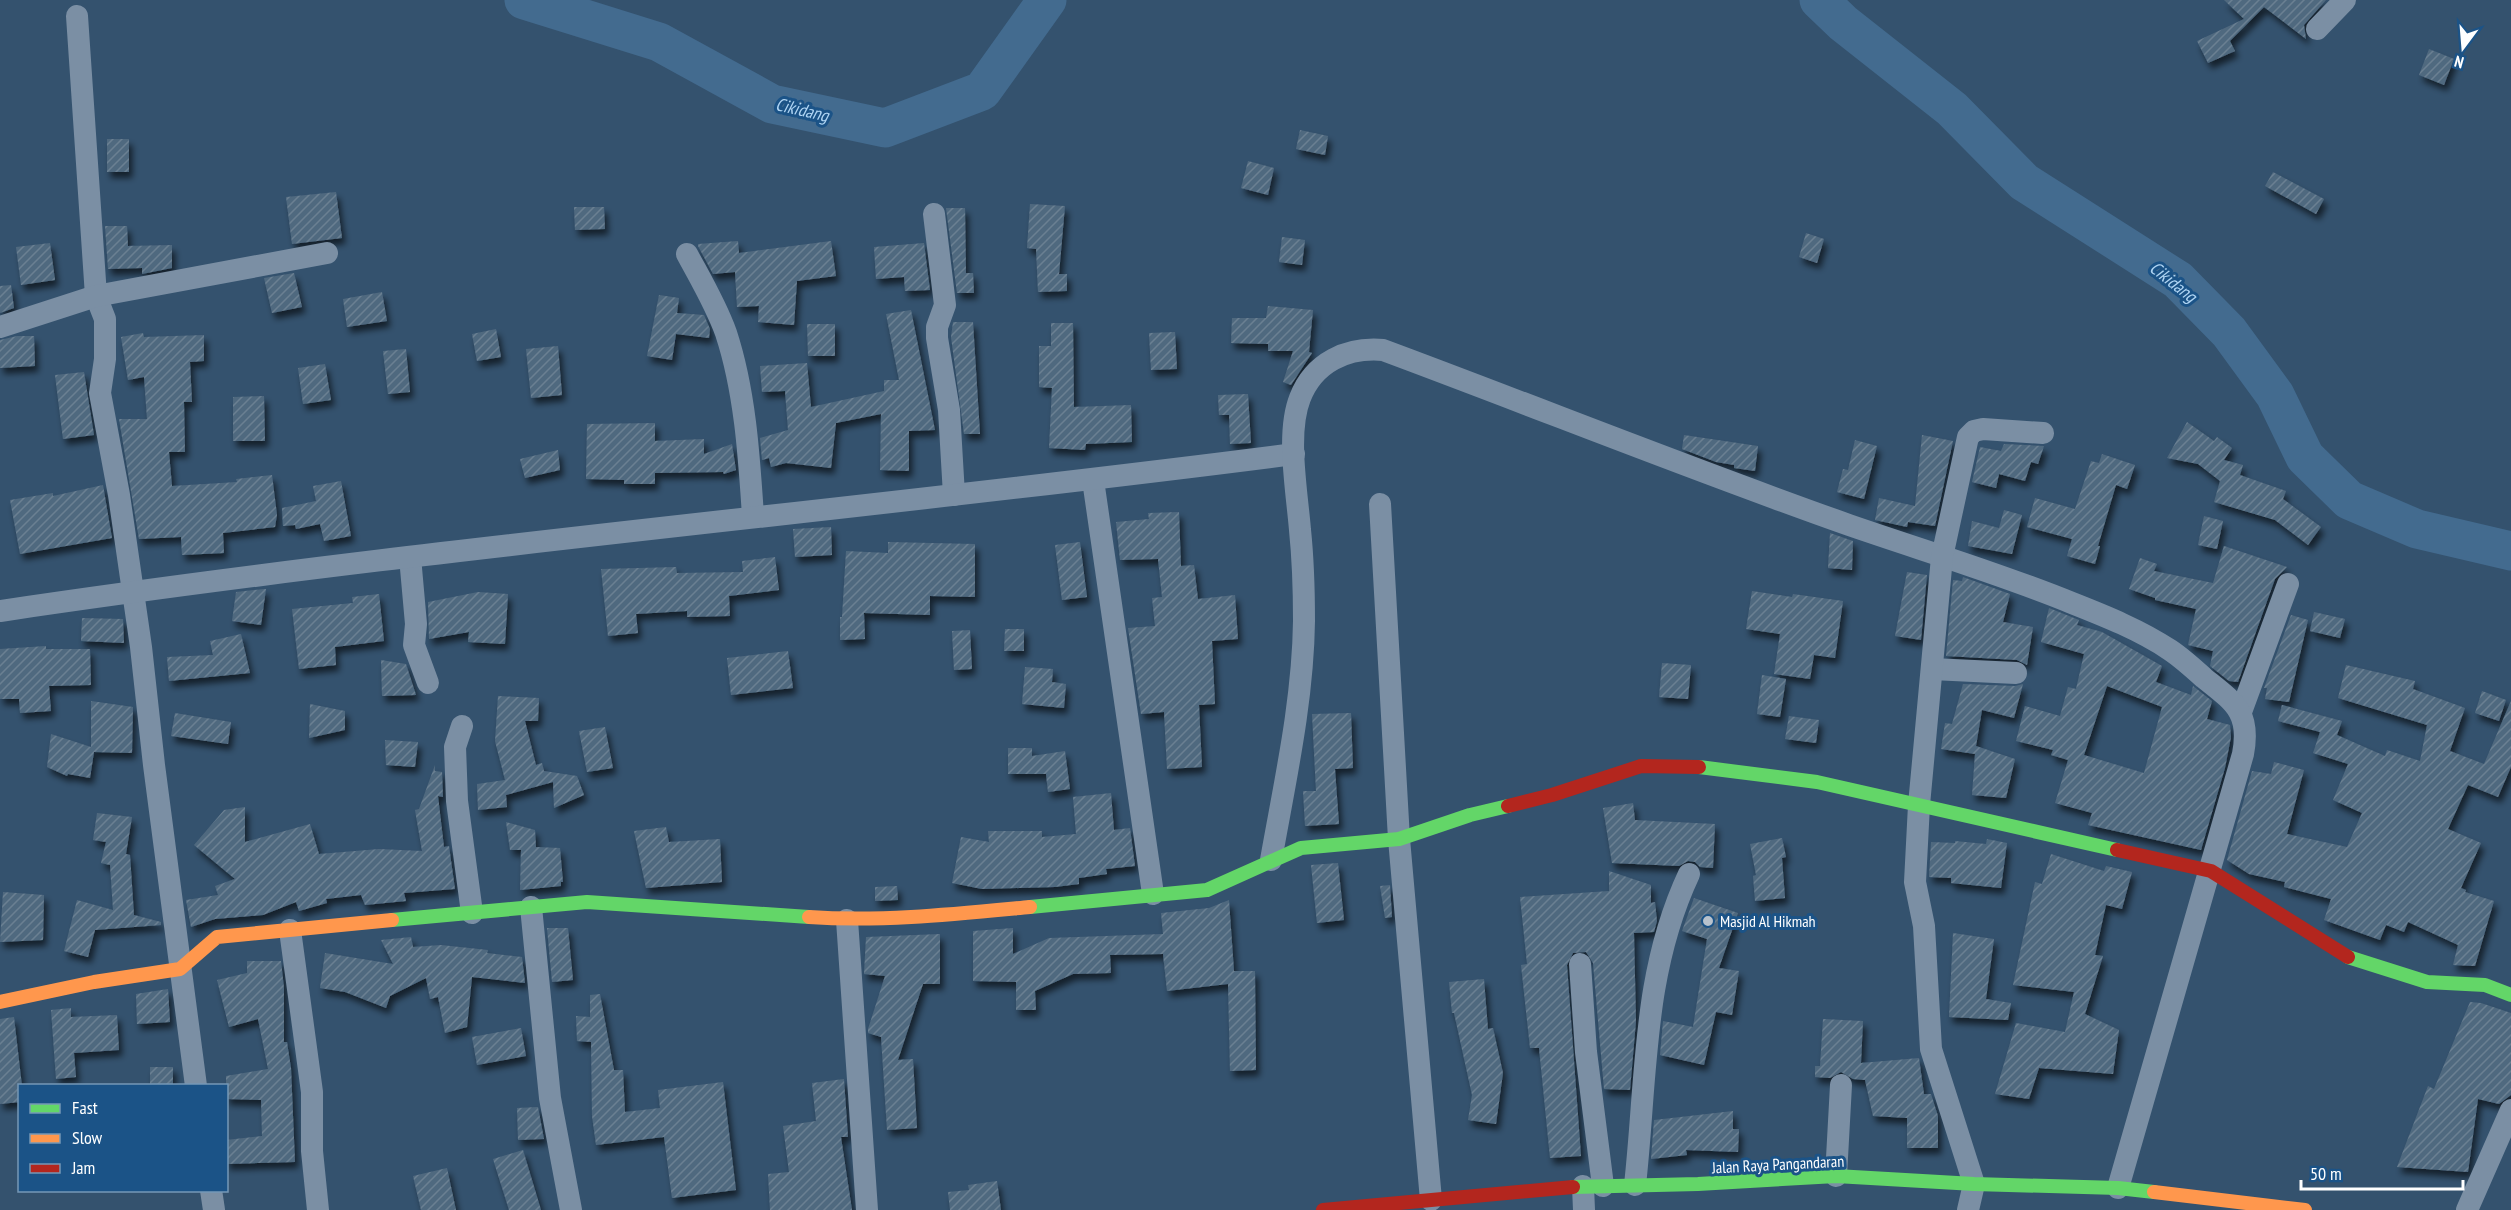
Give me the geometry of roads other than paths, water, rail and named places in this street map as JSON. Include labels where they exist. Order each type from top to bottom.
[{"type":"main road","points":[[0,1002],[94,982],[180,969],[217,938],[531,907],[587,902],[847,920],[938,916],[1207,890],[1301,848],[1399,839],[1470,815],[1552,795],[1641,766],[1695,766],[1816,782],[2211,871],[2343,955],[2427,982],[2485,985],[2511,995]]},
{"type":"main road","name":"Jalan Raya Pangandaran","points":[[1323,1210],[1593,1186],[1836,1176],[1974,1184],[2118,1188],[2305,1210]]},
{"type":"street","points":[[2317,30],[2344,0]]},
{"type":"street","points":[[77,16],[96,296],[105,319],[105,359],[100,393],[133,591],[196,1084]]},
{"type":"street","points":[[934,214],[945,305],[937,327],[937,338],[949,410],[954,495]]},
{"type":"street","points":[[0,327],[96,296],[327,253]]},
{"type":"street","points":[[687,254],[710,294],[731,352],[742,411],[753,516]]},
{"type":"street","points":[[1271,860],[1298,703],[1304,621],[1294,454],[1296,417],[1300,398],[1313,376],[1332,359],[1350,351],[1383,350],[1746,488],[1942,557],[2014,578],[2107,617],[2169,650],[2228,696],[2241,712],[2247,736],[2211,871],[2118,1188]]},
{"type":"street","points":[[1968,1210],[1974,1184],[1931,1049],[1924,926],[1915,882],[1919,805],[1942,557],[1968,437],[1974,431],[1983,429],[2043,433]]},
{"type":"street","points":[[0,611],[133,591],[410,557],[753,516],[1093,480],[1294,454]]},
{"type":"street","points":[[1093,480],[1153,894]]},
{"type":"street","points":[[1380,504],[1399,839],[1431,1200]]},
{"type":"street","points":[[410,557],[416,624],[414,645],[428,683]]},
{"type":"street","points":[[2241,712],[2288,584]]},
{"type":"street","points":[[1932,669],[2016,673]]},
{"type":"street","points":[[462,726],[455,747],[457,801],[472,913]]},
{"type":"street","points":[[1635,1185],[1646,1074],[1649,1009],[1657,966],[1673,909],[1689,874]]},
{"type":"street","points":[[531,907],[550,1098],[571,1210]]},
{"type":"street","points":[[847,920],[867,1210]]},
{"type":"street","points":[[290,930],[312,1092],[312,1151],[318,1210]]},
{"type":"street","points":[[1580,964],[1593,1186],[1584,1210]]},
{"type":"street","points":[[1836,1176],[1841,1085]]},
{"type":"street","points":[[2467,1210],[2511,1110]]},
{"type":"street","points":[[211,1192],[214,1210]]},
{"type":"waterway","name":"Cikidang","points":[[524,0],[659,42],[772,104],[885,128],[982,91],[1047,0]]},
{"type":"waterway","name":"Cikidang","points":[[1819,0],[1843,23],[1952,109],[2024,182],[2178,280],[2229,332],[2275,395],[2305,457],[2349,500],[2417,529],[2511,551]]},
{"type":"place","name":"Masjid Al Hikmah","points":[[1708,921]]}]
